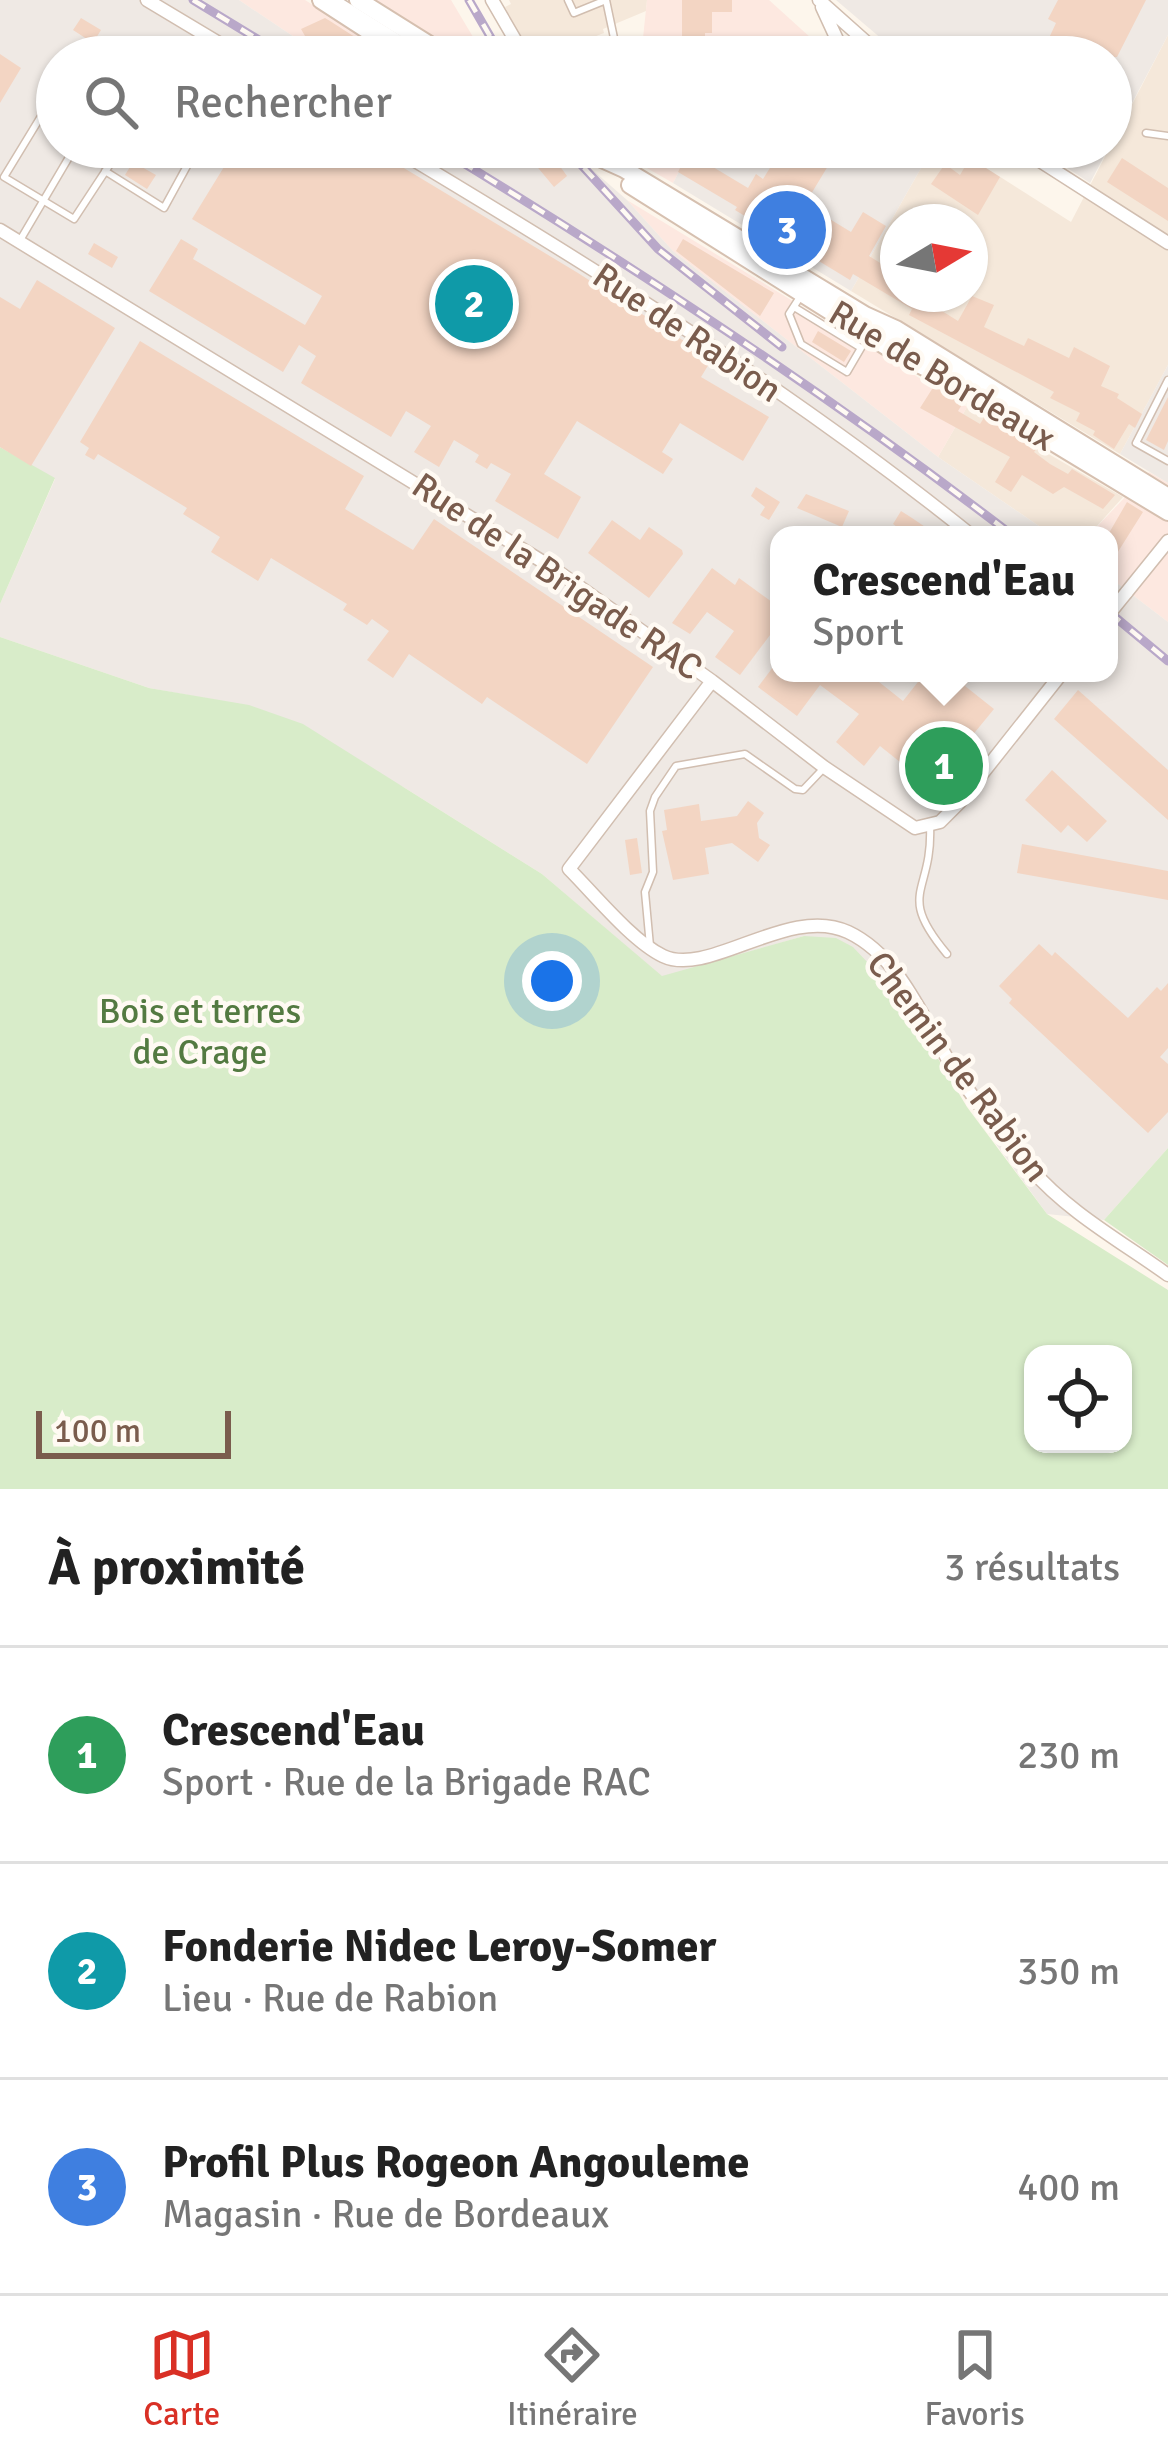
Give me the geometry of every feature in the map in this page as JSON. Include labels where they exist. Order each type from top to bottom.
[{"type":"main road","points":[[321,0],[377,36]]},
{"type":"main road","points":[[363,3],[415,36]]},
{"type":"main road","name":"Rue de Bordeaux","points":[[612,168],[866,342],[938,366],[1168,497]]},
{"type":"main road","name":"Rue de Bordeaux","points":[[623,168],[1168,512]]},
{"type":"street","points":[[147,0],[207,36]]},
{"type":"street","points":[[492,0],[513,36]]},
{"type":"street","points":[[835,36],[819,0],[859,36]]},
{"type":"street","name":"Rue de Rabion","points":[[426,168],[640,298],[959,526]]},
{"type":"street","points":[[1051,168],[1168,243]]},
{"type":"street","name":"Rue de la Brigade RAC","points":[[0,230],[554,568],[894,817],[915,828],[929,826]]},
{"type":"street","points":[[1118,603],[1168,541]]},
{"type":"street","points":[[650,946],[569,869],[712,681]]},
{"type":"street","points":[[929,826],[959,803],[1055,682]]},
{"type":"street","name":"Chemin de Rabion","points":[[650,946],[664,957],[689,960],[801,926],[835,927],[854,934],[910,992],[954,1069],[1031,1169],[1061,1200],[1168,1275]]},
{"type":"lane","points":[[338,0],[395,36]]},
{"type":"lane","points":[[568,0],[574,13],[606,0],[614,36]]},
{"type":"lane","points":[[36,124],[4,177],[74,219],[108,168]]},
{"type":"lane","points":[[1146,133],[1168,136]]},
{"type":"lane","points":[[19,242],[63,168]]},
{"type":"lane","points":[[105,172],[164,208],[186,168]]},
{"type":"lane","points":[[618,176],[1064,442],[1086,463]]},
{"type":"lane","points":[[799,299],[789,314],[801,344],[847,372],[866,342]]},
{"type":"lane","points":[[1168,380],[1136,443],[1168,461]]},
{"type":"lane","points":[[650,946],[645,903],[653,872],[650,812],[669,772],[686,762],[745,754],[803,790],[824,767]]},
{"type":"lane","points":[[929,826],[931,856],[917,904],[926,928],[947,954]]},
{"type":"shaded area","points":[[0,0],[239,0],[293,36],[36,36],[36,168],[590,168],[673,251],[938,457],[1039,526],[770,526],[770,682],[1118,682],[1118,584],[1168,622],[1168,1148],[1104,1220],[1047,1214],[903,1000],[804,936],[662,977],[542,874],[405,788],[249,706],[149,688],[0,637],[0,604],[55,479],[0,447]]},
{"type":"shaded area","points":[[239,0],[305,0],[362,36],[293,36]]},
{"type":"shaded area","points":[[355,0],[451,0],[472,36],[411,36]]},
{"type":"shaded area","points":[[509,0],[647,0],[646,11],[596,36],[520,36],[505,7],[511,4]]},
{"type":"shaded area","points":[[647,0],[769,0],[809,36],[643,36]]},
{"type":"shaded area","points":[[836,0],[1168,0],[1168,35],[1132,103],[1132,36],[878,36]]},
{"type":"shaded area","points":[[1168,35],[1168,365],[1120,454],[886,312],[988,312],[988,204],[901,204],[921,168],[986,168],[1071,222],[1099,168],[1132,168],[1132,104]]},
{"type":"shaded area","points":[[647,168],[681,168],[673,183]]},
{"type":"shaded area","points":[[681,168],[921,168],[901,204],[880,204],[880,240],[851,291],[673,183]]},
{"type":"shaded area","points":[[1068,168],[1098,168],[1090,183]]},
{"type":"shaded area","points":[[627,200],[967,407],[938,457],[673,251]]},
{"type":"shaded area","points":[[880,240],[880,309],[851,291]]},
{"type":"shaded area","points":[[1168,365],[1168,483],[1120,454]]},
{"type":"shaded area","points":[[967,407],[1123,497],[1097,526],[1039,526],[938,457]]},
{"type":"shaded area","points":[[1149,472],[1168,483],[1168,622],[1118,584],[1118,526],[1098,526]]},
{"type":"green space","points":[[0,447],[55,478],[0,604]]},
{"type":"green space","name":"Bois et terres de Crage","points":[[0,637],[149,688],[249,705],[303,724],[542,874],[662,976],[804,936],[836,938],[853,947],[903,1000],[967,1107],[1047,1214],[1168,1290],[1168,1489],[0,1489]]},
{"type":"green space","points":[[1168,1148],[1168,1265],[1104,1220]]},
{"type":"building","points":[[682,0],[732,0],[732,12],[712,12],[712,33],[682,36]]},
{"type":"building","points":[[1058,0],[1146,0],[1128,36],[1050,36],[1056,23],[1048,19]]},
{"type":"building","points":[[81,18],[101,30],[97,36],[82,36],[73,30]]},
{"type":"building","points":[[325,18],[353,36],[305,36],[301,29]]},
{"type":"building","points":[[0,54],[21,68],[0,103]]},
{"type":"building","points":[[1132,165],[1168,188],[1168,221],[1107,182],[1116,168]]},
{"type":"building","points":[[129,168],[144,168],[156,175],[147,189],[125,175]]},
{"type":"building","points":[[223,168],[404,168],[712,359],[701,377],[769,417],[743,461],[680,423],[662,452],[673,459],[663,474],[577,421],[544,474],[581,497],[558,539],[495,501],[511,474],[491,463],[487,469],[475,462],[479,455],[454,440],[439,467],[414,452],[431,426],[406,411],[391,437],[301,383],[316,356],[299,345],[283,372],[149,291],[181,239],[198,249],[193,259],[305,325],[322,296],[192,219]]},
{"type":"building","points":[[538,168],[561,168],[567,176],[554,187]]},
{"type":"building","points":[[680,168],[715,168],[748,188],[756,174],[763,179],[770,168],[827,168],[805,204],[851,232],[863,212],[880,222],[880,237],[869,256],[880,263],[880,290],[853,274],[850,280],[735,210],[737,207],[678,172]]},
{"type":"building","points":[[942,168],[960,175],[964,168],[986,168],[1000,177],[984,204],[961,204],[931,184]]},
{"type":"building","points":[[683,239],[774,293],[760,316],[676,251]]},
{"type":"building","points":[[94,243],[118,257],[112,268],[88,254]]},
{"type":"building","points":[[37,280],[115,328],[31,466],[0,447],[0,297],[20,309]]},
{"type":"building","points":[[988,303],[994,305],[984,327],[1024,346],[1028,338],[1069,358],[1074,347],[1110,366],[1101,386],[1142,414],[1135,428],[1129,424],[1114,449],[1076,421],[1080,413],[1050,398],[1054,392],[909,315],[944,312],[958,321],[963,312],[988,312]]},
{"type":"building","points":[[818,331],[851,351],[844,362],[812,342]]},
{"type":"building","points":[[140,341],[364,476],[345,509],[413,550],[434,519],[653,667],[587,764],[487,697],[482,704],[409,654],[393,678],[367,660],[389,631],[372,619],[367,625],[343,610],[347,604],[271,558],[258,581],[211,552],[220,537],[183,514],[187,508],[98,454],[94,460],[85,455],[89,448],[80,442]]},
{"type":"building","points":[[934,386],[963,403],[958,411],[980,424],[985,416],[1037,448],[1034,452],[1050,464],[1068,474],[1072,469],[1115,495],[1103,509],[1064,487],[1053,494],[1022,475],[1011,492],[995,482],[1010,457],[920,408]]},
{"type":"building","points":[[1168,397],[1168,441],[1164,450],[1146,440]]},
{"type":"building","points":[[756,487],[780,502],[769,520],[760,515],[765,507],[751,496]]},
{"type":"building","points":[[806,494],[849,511],[840,526],[797,508]]},
{"type":"building","points":[[1127,502],[1143,512],[1118,552],[1118,526],[1113,526]]},
{"type":"building","points":[[901,511],[924,526],[896,526]]},
{"type":"building","points":[[612,520],[640,540],[649,527],[682,550],[649,598],[588,553]]},
{"type":"building","points":[[712,568],[735,585],[739,578],[770,600],[770,635],[740,675],[715,657],[734,631],[707,612],[690,634],[672,623]]},
{"type":"building","points":[[770,671],[770,682],[879,682],[903,701],[918,682],[968,682],[965,686],[994,709],[962,748],[971,756],[940,794],[880,746],[864,766],[836,742],[859,714],[820,685],[797,716],[758,687]]},
{"type":"building","points":[[1078,690],[1168,770],[1168,820],[1054,719]]},
{"type":"building","points":[[1052,770],[1107,821],[1087,842],[1068,825],[1061,833],[1025,800]]},
{"type":"building","points":[[748,801],[764,813],[757,823],[759,838],[770,845],[758,862],[732,843],[705,848],[709,874],[673,880],[662,831],[667,830],[664,810],[699,804],[701,821],[737,816]]},
{"type":"building","points":[[637,838],[642,873],[630,875],[625,840]]},
{"type":"building","points":[[1022,844],[1168,871],[1168,900],[1017,873]]},
{"type":"building","points":[[1039,944],[1052,956],[1055,952],[1128,1018],[1157,987],[1161,991],[1168,983],[1168,1048],[1160,1057],[1168,1064],[1168,1112],[1148,1133],[1009,1003],[1012,999],[999,986]]},
{"type":"railway","points":[[193,0],[252,36]]},
{"type":"railway","points":[[469,0],[490,36]]},
{"type":"railway","points":[[471,168],[730,333],[1000,526]]},
{"type":"railway","points":[[584,168],[658,249],[782,347]]},
{"type":"railway","points":[[1118,619],[1168,661]]},
{"type":"place","name":"Profil Plus Rogeon Angouleme","points":[[787,230]]},
{"type":"place","name":"Fonderie Nidec Leroy-Somer","points":[[474,304]]},
{"type":"place","name":"Crescend'Eau","points":[[944,766]]}]
